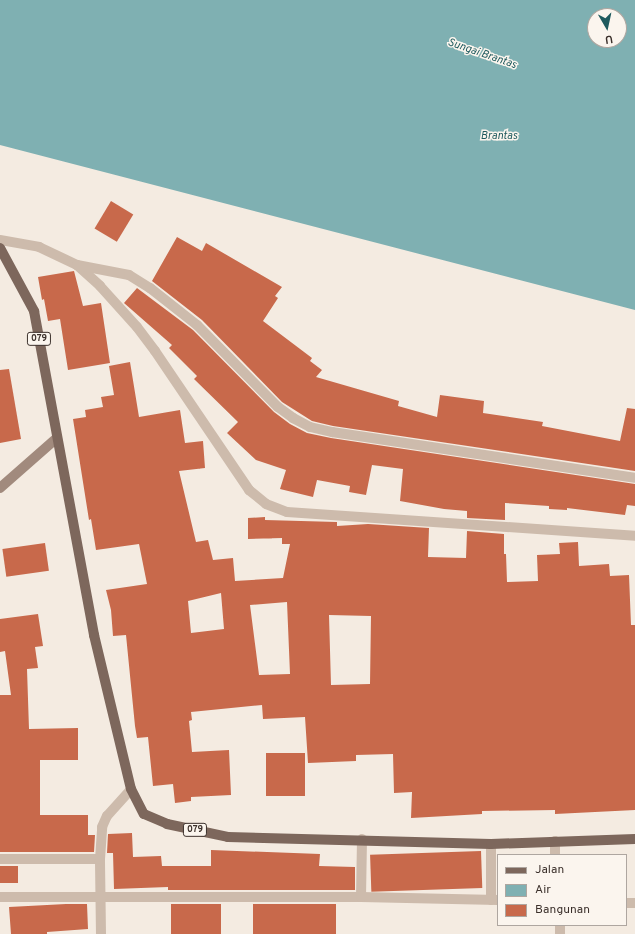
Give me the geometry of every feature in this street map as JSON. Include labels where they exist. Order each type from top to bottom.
[{"type":"main road","name":"079","points":[[0,248],[34,311],[94,635],[131,790],[144,814],[167,824],[228,837],[362,839],[491,844],[635,839]]},
{"type":"main road","points":[[0,488],[57,438]]},
{"type":"street","points":[[0,240],[39,247],[77,265],[129,275],[150,288],[197,326],[278,407],[293,418],[310,427],[332,432],[635,478]]},
{"type":"street","points":[[77,265],[100,286],[137,327],[155,351],[249,490],[266,504],[287,512],[635,536]]},
{"type":"street","points":[[101,934],[100,859],[102,827],[107,816],[131,790]]},
{"type":"street","points":[[362,839],[362,897]]},
{"type":"street","points":[[554,841],[555,854]]},
{"type":"street","points":[[0,897],[362,897],[495,900],[491,844]]},
{"type":"street","points":[[0,859],[100,859]]},
{"type":"water","name":"Brantas","points":[[0,0],[635,0],[635,310],[0,145]]},
{"type":"building","points":[[111,201],[133,214],[117,242],[95,228]]},
{"type":"building","points":[[177,237],[202,251],[206,243],[282,287],[275,296],[278,298],[263,321],[312,358],[310,361],[322,370],[316,377],[399,401],[398,406],[437,417],[440,395],[484,401],[483,413],[543,422],[542,426],[620,441],[627,408],[635,409],[635,471],[333,426],[312,421],[282,402],[202,320],[152,281]]},
{"type":"building","points":[[74,271],[83,306],[101,303],[110,363],[68,370],[60,319],[48,321],[38,277]]},
{"type":"building","points":[[137,288],[193,330],[274,412],[290,424],[307,433],[331,438],[635,484],[635,506],[627,505],[625,515],[567,508],[567,510],[549,509],[549,506],[505,503],[505,520],[467,518],[467,511],[444,509],[400,501],[403,469],[372,465],[366,495],[349,492],[350,486],[317,480],[313,497],[280,489],[286,470],[256,460],[227,433],[238,422],[194,379],[197,376],[169,348],[172,345],[124,303]]},
{"type":"building","points":[[130,362],[139,417],[180,410],[185,443],[203,441],[205,468],[179,471],[196,542],[208,540],[213,560],[233,558],[235,581],[283,578],[290,544],[282,544],[282,538],[248,539],[248,518],[265,517],[265,520],[337,522],[337,526],[368,524],[429,528],[428,557],[466,558],[467,531],[504,534],[504,554],[506,554],[507,582],[538,581],[537,555],[560,554],[559,543],[578,542],[579,566],[609,564],[610,576],[629,575],[631,625],[635,625],[635,810],[555,814],[555,810],[482,811],[482,814],[411,818],[412,792],[394,793],[393,754],[356,755],[356,761],[308,763],[305,717],[263,719],[262,705],[191,712],[192,720],[189,721],[192,752],[229,750],[231,795],[191,797],[191,801],[175,803],[173,784],[153,786],[148,737],[137,738],[126,635],[113,636],[111,610],[106,590],[147,584],[139,544],[96,550],[91,519],[89,520],[73,419],[86,417],[85,410],[103,407],[101,397],[114,395],[109,366]],"holes":[[[221,593],[224,629],[191,633],[188,601]],[[287,602],[290,674],[259,675],[250,605]],[[329,615],[371,616],[370,684],[331,685]]]},
{"type":"building","points":[[9,369],[21,439],[0,443],[0,370]]},
{"type":"building","points":[[45,543],[49,571],[6,577],[2,549]]},
{"type":"building","points":[[38,614],[43,646],[35,647],[38,668],[27,669],[29,729],[78,728],[78,760],[40,760],[40,815],[88,815],[88,835],[95,835],[94,852],[0,852],[0,695],[11,695],[5,651],[0,652],[0,619]]},
{"type":"building","points":[[266,753],[305,753],[305,796],[266,796]]},
{"type":"building","points":[[132,833],[133,857],[161,856],[162,866],[211,866],[211,850],[320,854],[319,866],[355,867],[355,890],[168,890],[168,887],[114,889],[113,853],[107,853],[108,834]]},
{"type":"building","points":[[481,851],[482,888],[371,892],[370,855]]},
{"type":"building","points":[[0,866],[18,866],[18,883],[0,883]]},
{"type":"building","points":[[87,904],[88,929],[47,932],[47,934],[11,934],[9,907]]},
{"type":"building","points":[[171,904],[221,904],[221,934],[171,934]]},
{"type":"building","points":[[253,904],[336,904],[336,934],[253,934]]},
{"type":"water label","name":"Sungai Brantas","points":[[482,54]]}]
